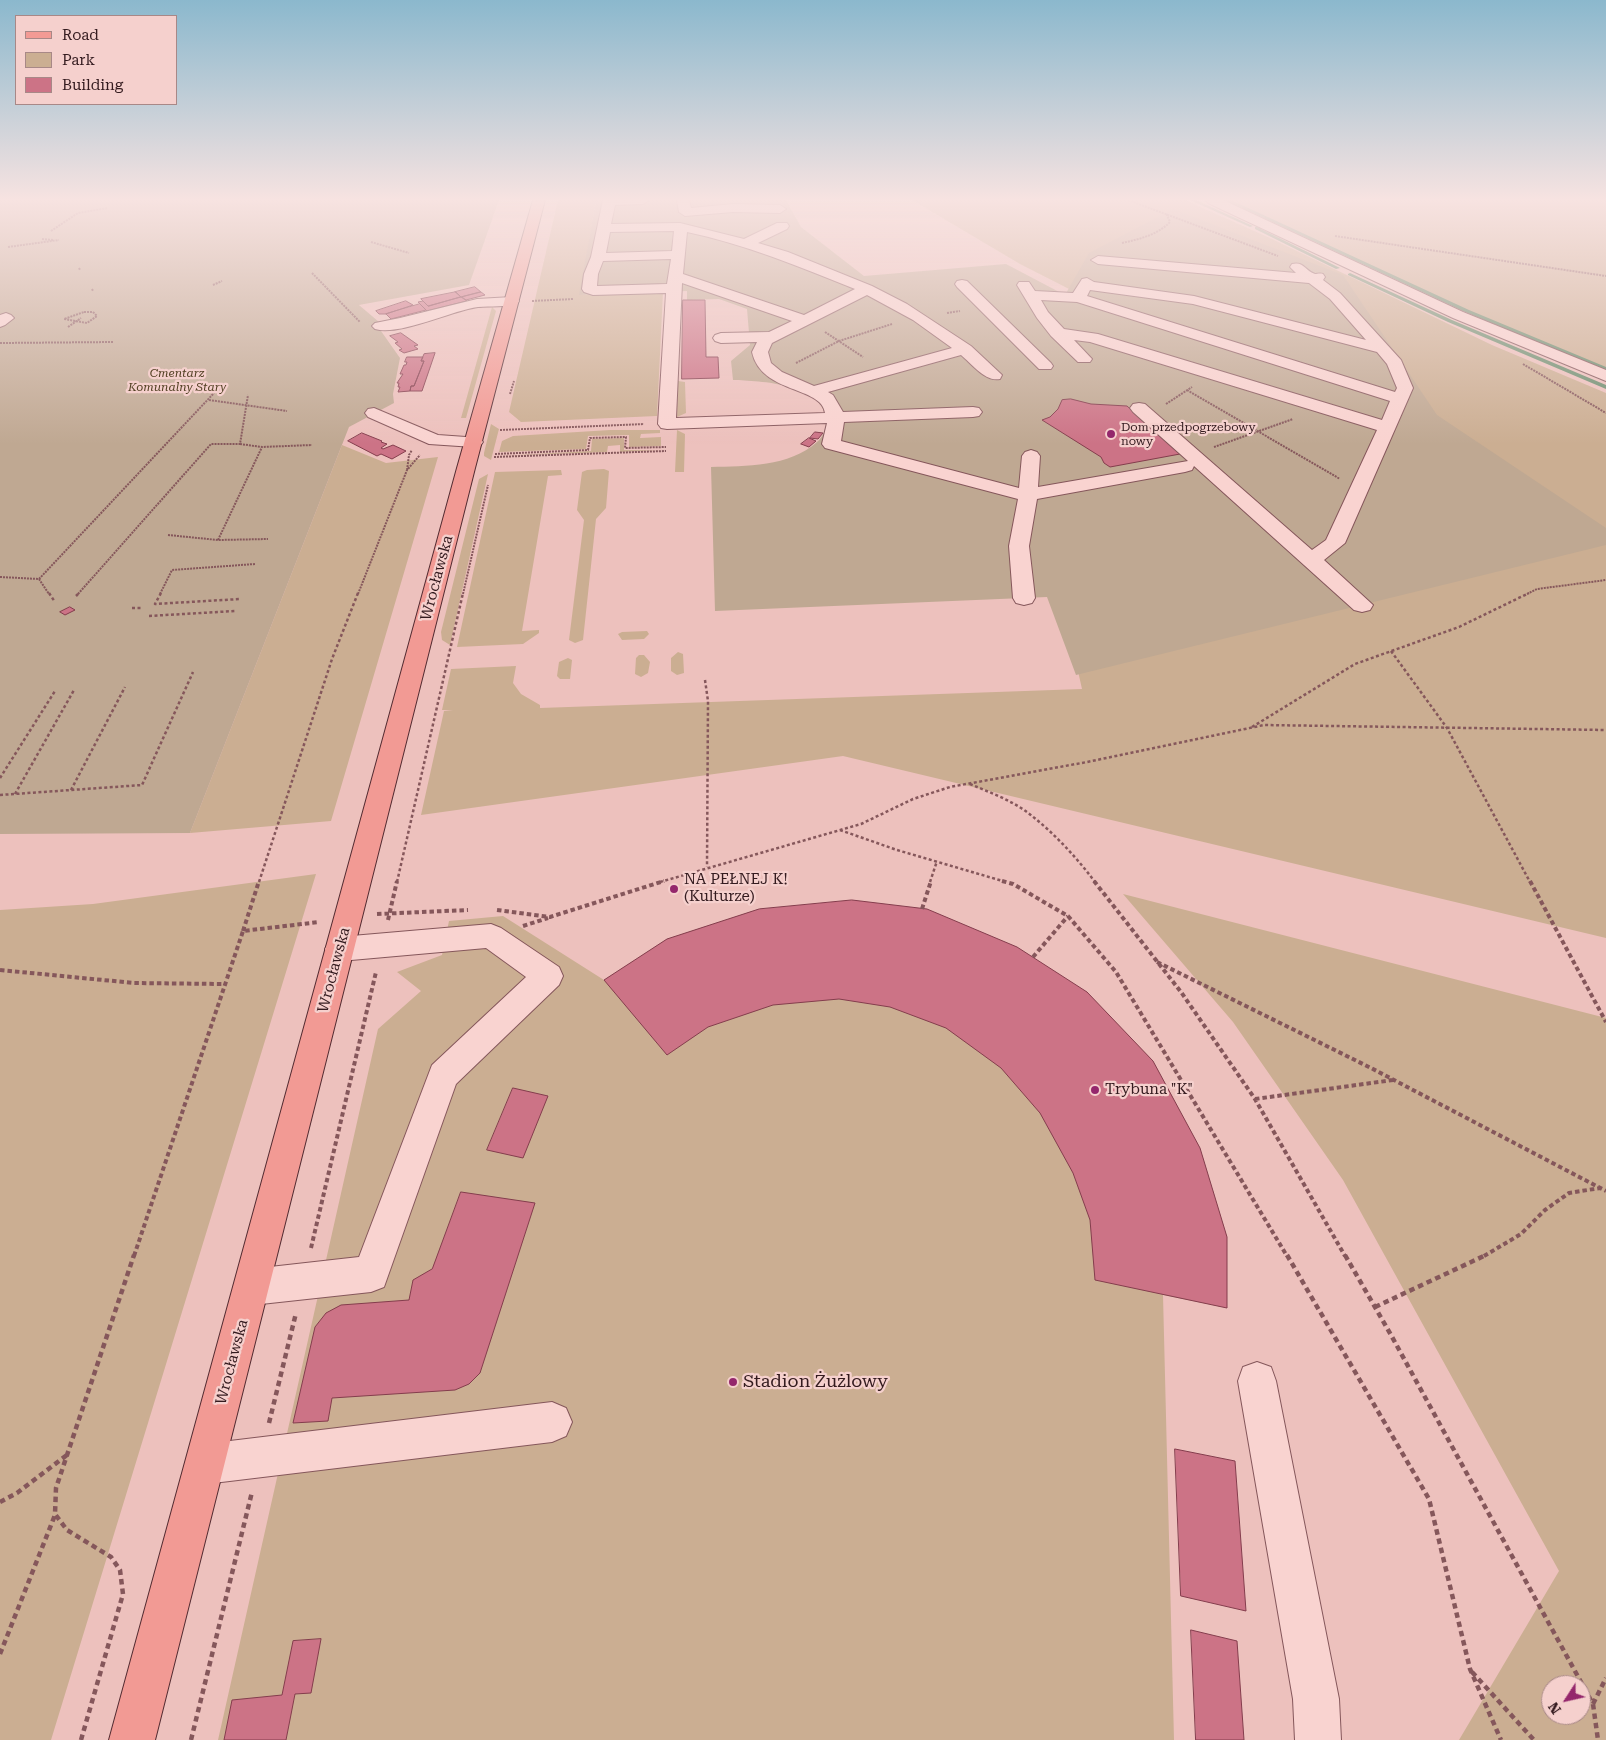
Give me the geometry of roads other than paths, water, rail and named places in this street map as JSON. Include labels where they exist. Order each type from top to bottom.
[{"type":"main road","name":"Wrocławska","points":[[132,1740],[348,918],[478,449],[517,281]]},
{"type":"street","points":[[591,281],[590,290],[674,285],[805,320]]},
{"type":"street","points":[[675,281],[667,424],[830,414],[973,412]]},
{"type":"street","points":[[848,281],[891,300],[919,317],[965,349],[994,375]]},
{"type":"street","points":[[1082,292],[1087,281]]},
{"type":"street","points":[[1311,560],[1335,543],[1405,388],[1402,376],[1395,363],[1335,296],[1316,281]]},
{"type":"street","points":[[1386,281],[1458,315],[1606,376]]},
{"type":"street","points":[[956,286],[1038,367]]},
{"type":"street","points":[[867,289],[766,340],[760,352],[764,366],[779,378],[823,396],[836,430],[831,444],[1005,491],[1028,495],[1188,460]]},
{"type":"street","points":[[1084,359],[1042,315],[1027,290],[1194,300],[1383,349]]},
{"type":"street","points":[[1082,292],[1400,399]]},
{"type":"street","points":[[380,326],[402,323],[477,303],[512,301]]},
{"type":"street","points":[[1058,333],[1092,337],[1387,427]]},
{"type":"street","points":[[721,338],[773,336]]},
{"type":"street","points":[[814,391],[965,349]]},
{"type":"street","points":[[1144,412],[1188,460],[1311,560],[1362,605]]},
{"type":"street","points":[[374,413],[435,440],[478,449]]},
{"type":"street","points":[[1024,598],[1019,546],[1028,495],[1031,456]]},
{"type":"street","points":[[252,1287],[372,1274],[443,1075],[548,976],[491,936],[340,949]]},
{"type":"street","points":[[1257,1381],[1316,1699],[1318,1740]]},
{"type":"street","points":[[205,1464],[552,1422]]},
{"type":"waterway","points":[[1365,281],[1450,321],[1606,387]]},
{"type":"waterway","points":[[1403,281],[1467,311],[1606,369]]},
{"type":"place","name":"Dom przedpogrzebowy nowy","points":[[1111,434]]},
{"type":"place","name":"NA PEŁNEJ K! (Kulturze)","points":[[674,889]]},
{"type":"place","name":"Trybuna \"K\"","points":[[1095,1090]]},
{"type":"place","name":"Stadion Żużlowy","points":[[733,1382]]},
{"type":"park label","name":"Cmentarz Komunalny Stary","points":[[177,380]]}]
